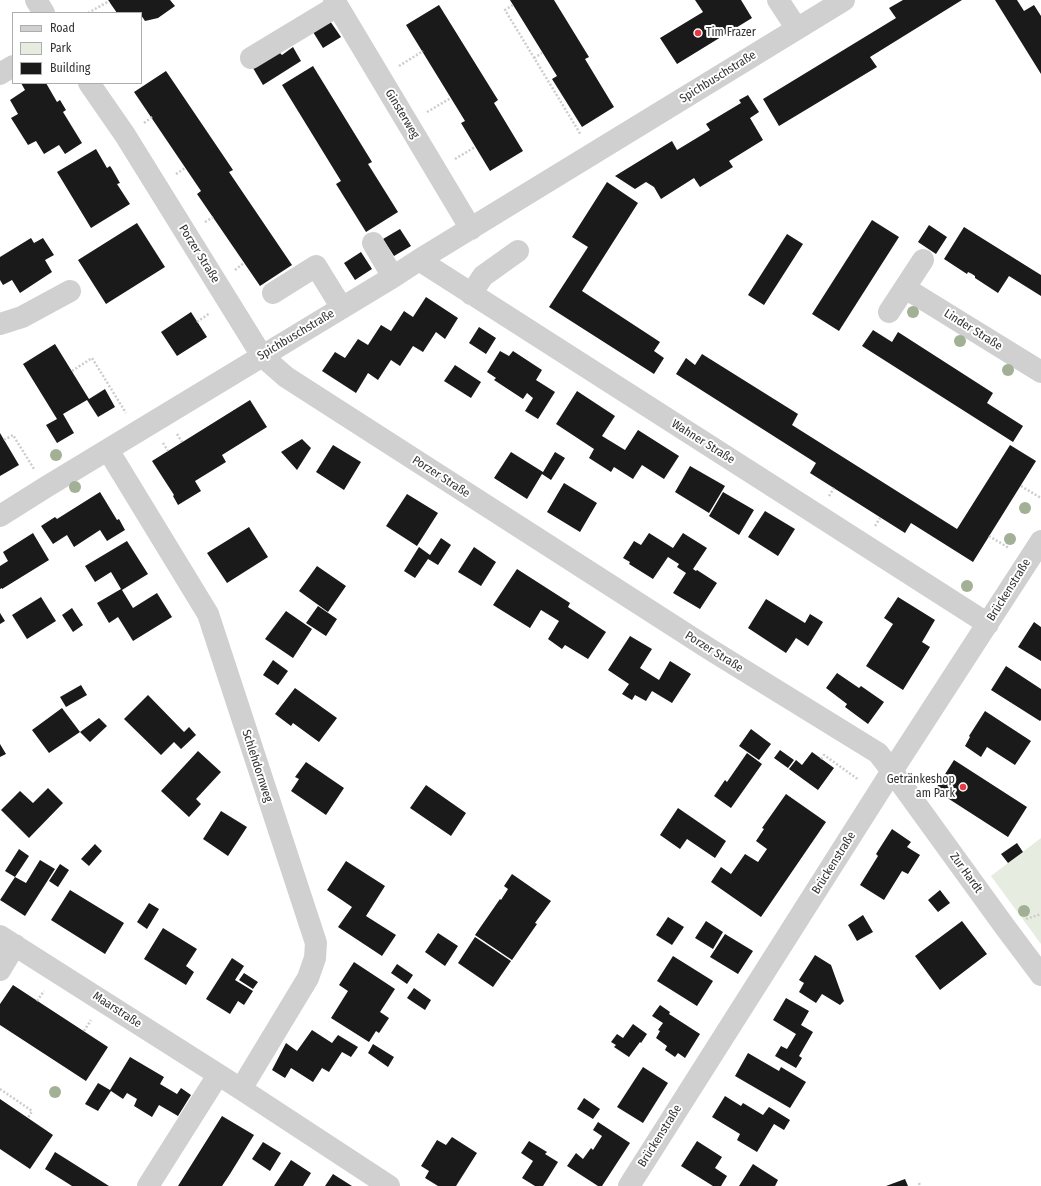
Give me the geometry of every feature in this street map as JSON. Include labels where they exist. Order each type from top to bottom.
[{"type":"street","points":[[36,0],[43,12]]},
{"type":"street","points":[[778,0],[796,29]]},
{"type":"street","name":"Spichbuschstraße","points":[[0,516],[394,277],[419,260],[593,155],[844,0]]},
{"type":"street","points":[[250,58],[335,3]]},
{"type":"street","name":"Ginsterweg","points":[[335,3],[471,229]]},
{"type":"street","points":[[0,74],[12,67]]},
{"type":"street","name":"Porzer Straße","points":[[90,84],[125,135],[262,356],[286,377],[711,650],[878,753],[892,771]]},
{"type":"street","points":[[373,244],[394,277]]},
{"type":"street","points":[[471,294],[483,276],[518,251]]},
{"type":"street","name":"Wahner Straße","points":[[419,260],[988,624]]},
{"type":"street","points":[[889,312],[923,260]]},
{"type":"street","points":[[273,293],[316,266],[342,308]]},
{"type":"street","name":"Linder Straße","points":[[905,288],[1041,372]]},
{"type":"street","points":[[0,324],[22,317],[70,291]]},
{"type":"street","name":"Schlehdornweg","points":[[108,450],[208,614],[316,943],[315,958],[308,978],[241,1089]]},
{"type":"street","name":"Brückenstraße","points":[[628,1186],[892,771],[1041,541]]},
{"type":"street","name":"Zur Hardt","points":[[892,771],[1005,927],[1041,974]]},
{"type":"street","name":"Maarstraße","points":[[0,970],[8,941],[241,1089],[389,1186]]},
{"type":"street","points":[[148,1186],[218,1075]]},
{"type":"path","points":[[90,12],[109,1]]},
{"type":"path","points":[[513,5],[505,10],[593,155]]},
{"type":"path","points":[[534,58],[542,53]]},
{"type":"path","points":[[408,124],[451,98]]},
{"type":"path","points":[[562,105],[567,102]]},
{"type":"path","points":[[72,371],[92,358],[137,432]]},
{"type":"path","points":[[4,440],[12,435],[46,487]]},
{"type":"path","points":[[1021,486],[1041,498]]},
{"type":"path","points":[[822,759],[824,755],[878,793]]},
{"type":"path","points":[[0,1090],[32,1111],[28,1118]]},
{"type":"green space","points":[[1041,838],[1041,944],[991,876]]},
{"type":"building","points":[[108,0],[170,0],[175,6],[158,18],[145,21],[142,16],[142,12],[116,12]]},
{"type":"building","points":[[510,0],[554,0],[589,57],[585,59],[614,107],[582,127],[552,79],[557,76]]},
{"type":"building","name":"Tim Frazer","points":[[695,0],[741,0],[752,18],[677,64],[660,38],[703,12]]},
{"type":"building","points":[[903,0],[962,0],[870,57],[877,67],[779,126],[763,99],[896,18],[889,8]]},
{"type":"building","points":[[995,0],[1017,0],[1024,11],[1034,5],[1041,16],[1041,74]]},
{"type":"building","points":[[439,5],[498,100],[494,103],[523,151],[490,171],[461,123],[465,121],[406,25]]},
{"type":"building","points":[[330,21],[341,37],[323,48],[313,32]]},
{"type":"building","points":[[293,47],[301,61],[263,85],[253,68],[279,52],[282,55]]},
{"type":"building","points":[[313,66],[372,162],[368,164],[398,212],[366,232],[336,184],[341,181],[282,85]]},
{"type":"building","points":[[166,71],[233,170],[229,172],[292,265],[260,286],[197,194],[201,191],[134,92]]},
{"type":"building","points":[[22,84],[47,84],[57,102],[60,100],[66,110],[63,112],[82,143],[65,154],[59,145],[44,154],[36,141],[28,145],[11,118],[18,114],[10,100],[25,90]]},
{"type":"building","points":[[748,95],[759,112],[750,118],[763,140],[729,161],[733,167],[700,187],[694,178],[661,199],[654,187],[646,182],[635,189],[615,176],[672,141],[677,150],[710,130],[706,124],[741,103],[739,100]]},
{"type":"building","points":[[96,149],[107,168],[110,166],[112,169],[120,183],[117,184],[130,204],[91,228],[57,172]]},
{"type":"building","points":[[607,182],[638,203],[582,291],[660,342],[654,351],[664,358],[654,374],[549,307],[588,247],[572,237]]},
{"type":"building","points":[[872,220],[899,237],[839,331],[812,314]]},
{"type":"building","points":[[137,223],[165,267],[106,304],[78,260]]},
{"type":"building","points":[[929,225],[947,237],[936,254],[918,242]]},
{"type":"building","points":[[964,227],[1041,275],[1041,296],[1009,276],[998,293],[975,278],[972,274],[968,272],[967,274],[944,259]]},
{"type":"building","points":[[400,229],[411,246],[394,256],[383,239]]},
{"type":"building","points":[[787,234],[803,244],[764,305],[748,295]]},
{"type":"building","points":[[31,238],[34,243],[43,238],[54,255],[45,260],[52,272],[20,293],[12,280],[3,285],[0,280],[0,257]]},
{"type":"building","points":[[361,252],[372,269],[355,280],[344,263]]},
{"type":"building","points":[[426,297],[458,318],[445,339],[436,332],[423,352],[413,346],[400,366],[391,360],[378,380],[368,373],[356,393],[322,371],[335,352],[345,358],[358,339],[368,345],[381,325],[391,331],[404,311],[413,317]]},
{"type":"building","points":[[191,312],[207,337],[177,356],[161,332]]},
{"type":"building","points":[[479,327],[496,338],[486,354],[469,343]]},
{"type":"building","points":[[873,330],[892,342],[898,332],[993,393],[987,403],[1023,426],[1013,442],[862,346]]},
{"type":"building","points":[[55,344],[89,399],[105,389],[115,407],[98,417],[87,400],[63,414],[74,433],[57,443],[46,425],[57,419],[23,364]]},
{"type":"building","points":[[500,351],[509,356],[513,351],[542,370],[536,380],[555,392],[538,419],[525,411],[533,398],[527,393],[523,399],[494,380],[496,378],[487,372]]},
{"type":"building","points":[[702,354],[798,414],[792,425],[957,529],[1010,445],[1036,461],[973,562],[911,523],[905,533],[810,473],[816,463],[676,374],[686,358],[695,365]]},
{"type":"building","points":[[455,365],[481,382],[471,398],[444,381]]},
{"type":"building","points":[[577,391],[615,416],[602,436],[625,450],[638,430],[679,456],[664,479],[642,465],[633,479],[614,467],[611,472],[589,458],[594,449],[556,424]]},
{"type":"building","points":[[250,400],[267,427],[222,455],[226,462],[195,481],[201,491],[178,505],[173,496],[174,495],[152,461]]},
{"type":"building","points":[[0,433],[19,465],[0,476]]},
{"type":"building","points":[[302,439],[311,448],[297,470],[281,452]]},
{"type":"building","points":[[333,445],[361,462],[344,490],[316,472]]},
{"type":"building","points":[[511,452],[543,472],[555,452],[565,458],[551,480],[542,474],[527,499],[494,478]]},
{"type":"building","points":[[690,466],[725,486],[709,513],[675,492]]},
{"type":"building","points":[[564,483],[597,503],[580,532],[547,512]]},
{"type":"building","points":[[100,492],[125,530],[107,541],[100,530],[74,547],[67,535],[53,544],[41,526],[55,517],[57,519]]},
{"type":"building","points":[[723,492],[754,510],[739,535],[709,516]]},
{"type":"building","points":[[407,494],[438,513],[417,546],[386,526]]},
{"type":"building","points":[[765,511],[795,529],[778,556],[748,537]]},
{"type":"building","points":[[249,527],[268,557],[227,583],[207,553]]},
{"type":"building","points":[[33,533],[49,560],[0,589],[0,566],[8,561],[3,552]]},
{"type":"building","points":[[649,533],[673,548],[683,533],[707,548],[693,569],[717,583],[700,609],[673,593],[686,573],[677,567],[679,564],[668,557],[653,579],[629,564],[630,562],[623,558],[634,541],[641,545]]},
{"type":"building","points":[[441,538],[451,545],[438,565],[428,559],[415,578],[404,571],[419,547],[430,555]]},
{"type":"building","points":[[127,541],[148,574],[122,590],[133,608],[157,593],[172,617],[133,641],[118,617],[109,623],[97,603],[121,589],[111,572],[95,582],[85,566]]},
{"type":"building","points":[[474,547],[496,562],[481,586],[458,572]]},
{"type":"building","points":[[317,566],[346,586],[328,612],[299,591]]},
{"type":"building","points":[[517,569],[570,603],[568,607],[606,632],[588,659],[565,645],[562,649],[548,639],[559,621],[541,610],[530,628],[493,605]]},
{"type":"building","points":[[41,597],[56,621],[27,639],[12,615]]},
{"type":"building","points":[[898,597],[935,620],[922,642],[930,647],[903,690],[866,666],[893,624],[884,618]]},
{"type":"building","points":[[766,599],[805,623],[810,614],[823,622],[808,646],[796,638],[786,653],[748,628]]},
{"type":"building","points":[[318,606],[337,619],[326,636],[306,623]]},
{"type":"building","points":[[72,608],[83,625],[73,632],[62,615]]},
{"type":"building","points":[[286,611],[312,629],[293,658],[265,639]]},
{"type":"building","points":[[0,613],[5,621],[0,624]]},
{"type":"building","points":[[1034,622],[1041,627],[1041,661],[1018,647]]},
{"type":"building","points":[[630,636],[652,649],[640,668],[659,680],[670,661],[691,674],[672,703],[652,691],[646,701],[635,695],[632,700],[622,694],[629,684],[608,670]]},
{"type":"building","points":[[273,660],[288,671],[278,685],[263,675]]},
{"type":"building","points":[[1006,666],[1041,689],[1040,721],[991,690]]},
{"type":"building","points":[[837,673],[859,688],[861,686],[884,702],[868,724],[845,707],[847,704],[826,688]]},
{"type":"building","points":[[81,685],[87,695],[66,707],[60,697]]},
{"type":"building","points":[[295,688],[337,718],[319,742],[293,723],[291,726],[275,714]]},
{"type":"building","points":[[148,695],[184,732],[189,727],[196,735],[181,749],[174,742],[161,755],[124,719]]},
{"type":"building","points":[[62,708],[80,732],[49,753],[32,730]]},
{"type":"building","points":[[985,711],[1031,741],[1015,765],[987,747],[981,757],[965,746],[970,737],[969,736]]},
{"type":"building","points":[[99,718],[107,726],[90,742],[80,732]]},
{"type":"building","points":[[751,729],[771,744],[759,760],[739,746]]},
{"type":"building","points":[[0,744],[6,754],[0,757]]},
{"type":"building","points":[[780,750],[794,760],[788,768],[774,758]]},
{"type":"building","points":[[198,751],[221,772],[196,799],[201,804],[189,817],[161,791]]},
{"type":"building","points":[[812,752],[834,768],[818,790],[789,769],[796,760],[802,765]]},
{"type":"building","points":[[747,753],[762,764],[731,808],[714,796],[725,780],[727,782]]},
{"type":"building","points":[[954,760],[1027,807],[1008,837],[935,790]]},
{"type":"building","points":[[306,762],[344,788],[326,815],[291,791],[299,779],[295,777]]},
{"type":"building","points":[[426,785],[466,813],[451,836],[410,808]]},
{"type":"building","points":[[48,788],[63,803],[29,838],[1,810],[20,791],[33,803]]},
{"type":"building","points":[[786,794],[826,822],[761,917],[711,882],[721,867],[731,874],[745,854],[758,862],[767,849],[756,841],[764,829],[762,828]]},
{"type":"building","points":[[678,808],[726,841],[715,858],[687,839],[680,849],[660,835]]},
{"type":"building","points":[[221,811],[247,827],[228,856],[203,839]]},
{"type":"building","points":[[892,829],[911,842],[907,847],[920,855],[908,874],[902,871],[884,900],[860,885],[878,856],[876,854]]},
{"type":"building","points":[[1017,843],[1023,852],[1008,863],[1001,854]]},
{"type":"building","points":[[95,844],[102,851],[89,866],[81,859]]},
{"type":"building","points":[[19,849],[29,856],[15,877],[5,871]]},
{"type":"building","points":[[40,860],[55,869],[25,916],[0,900],[15,877],[26,883]]},
{"type":"building","points":[[346,861],[385,886],[366,916],[396,935],[382,956],[338,927],[352,907],[327,890]]},
{"type":"building","points":[[60,864],[69,870],[58,887],[49,881]]},
{"type":"building","points":[[512,874],[551,901],[535,923],[537,924],[512,960],[475,935],[508,889],[504,886]]},
{"type":"building","points":[[70,890],[124,923],[105,954],[51,920]]},
{"type":"building","points":[[940,890],[950,903],[938,912],[928,900]]},
{"type":"building","points":[[149,903],[159,909],[147,929],[137,922]]},
{"type":"building","points":[[863,915],[873,932],[857,941],[848,925]]},
{"type":"building","points":[[668,917],[684,927],[672,945],[656,935]]},
{"type":"building","points":[[706,921],[723,932],[713,949],[695,938]]},
{"type":"building","points":[[962,921],[987,954],[940,990],[915,956]]},
{"type":"building","points":[[163,928],[197,949],[186,966],[194,972],[186,985],[144,959]]},
{"type":"building","points":[[438,933],[458,946],[445,966],[425,952]]},
{"type":"building","points":[[725,934],[753,951],[738,974],[710,957]]},
{"type":"building","points":[[475,937],[511,961],[493,987],[458,963]]},
{"type":"building","points":[[815,955],[831,965],[844,1001],[840,1005],[822,994],[816,1003],[799,992],[804,983],[799,980]]},
{"type":"building","points":[[673,956],[713,981],[697,1006],[657,981]]},
{"type":"building","points":[[232,958],[244,966],[235,980],[253,991],[244,1005],[238,1001],[230,1014],[206,999]]},
{"type":"building","points":[[354,962],[395,989],[380,1012],[389,1018],[379,1033],[376,1031],[369,1042],[331,1018],[348,991],[339,985]]},
{"type":"building","points":[[397,964],[413,975],[407,984],[391,973]]},
{"type":"building","points":[[244,973],[258,982],[253,989],[239,980]]},
{"type":"building","points":[[13,985],[108,1047],[86,1081],[0,1025],[0,1004]]},
{"type":"building","points":[[414,988],[431,1000],[425,1010],[407,998]]},
{"type":"building","points":[[786,998],[809,1011],[801,1025],[813,1032],[799,1056],[802,1058],[796,1068],[775,1056],[781,1046],[787,1049],[796,1034],[773,1020]]},
{"type":"building","points":[[660,1005],[670,1012],[669,1014],[700,1034],[685,1058],[678,1053],[675,1057],[665,1050],[667,1046],[656,1038],[660,1031],[658,1030],[663,1023],[652,1016]]},
{"type":"building","points":[[633,1024],[647,1034],[629,1057],[614,1047],[616,1045],[611,1042],[617,1034],[623,1038]]},
{"type":"building","points":[[312,1030],[332,1043],[338,1035],[358,1047],[351,1057],[342,1052],[329,1072],[322,1068],[313,1082],[291,1068],[285,1078],[272,1070],[286,1043],[297,1051]]},
{"type":"building","points":[[373,1044],[394,1057],[388,1067],[368,1053]]},
{"type":"building","points":[[748,1053],[779,1071],[781,1067],[806,1082],[790,1108],[735,1076]]},
{"type":"building","points":[[130,1057],[164,1077],[160,1084],[177,1094],[181,1088],[191,1095],[178,1116],[159,1105],[152,1117],[134,1106],[137,1099],[127,1093],[123,1099],[111,1091],[98,1111],[85,1104],[98,1083],[110,1090]]},
{"type":"building","points":[[643,1067],[668,1083],[643,1123],[617,1107]]},
{"type":"building","points":[[725,1096],[741,1106],[743,1103],[763,1115],[769,1107],[790,1120],[784,1130],[774,1124],[757,1152],[737,1140],[740,1134],[712,1117]]},
{"type":"building","points":[[584,1098],[600,1109],[593,1119],[577,1109]]},
{"type":"building","points":[[0,1099],[53,1135],[30,1169],[0,1149]]},
{"type":"building","points":[[222,1116],[254,1135],[230,1174],[222,1186],[178,1186]]},
{"type":"building","points":[[598,1122],[630,1143],[602,1186],[598,1186],[567,1166],[576,1153],[583,1159],[591,1148],[593,1150],[602,1136],[593,1130]]},
{"type":"building","points":[[452,1137],[477,1153],[456,1186],[438,1186],[425,1178],[429,1171],[421,1166],[437,1140],[446,1145]]},
{"type":"building","points":[[529,1141],[547,1152],[545,1154],[558,1162],[543,1186],[535,1186],[522,1178],[533,1161],[521,1153]]},
{"type":"building","points":[[697,1141],[722,1157],[715,1168],[727,1176],[721,1186],[713,1186],[681,1166]]},
{"type":"building","points":[[263,1142],[281,1153],[270,1171],[252,1159]]},
{"type":"building","points":[[55,1152],[109,1186],[72,1186],[45,1169]]},
{"type":"building","points":[[291,1160],[311,1173],[303,1186],[274,1186]]},
{"type":"building","points":[[753,1164],[778,1180],[775,1186],[739,1186]]},
{"type":"building","points":[[333,1174],[352,1186],[325,1186]]},
{"type":"building","points":[[905,1179],[908,1186],[886,1186]]},
{"type":"place","name":"Tim Frazer","points":[[698,33]]},
{"type":"place","name":"Getränkeshop am Park","points":[[963,787]]}]
